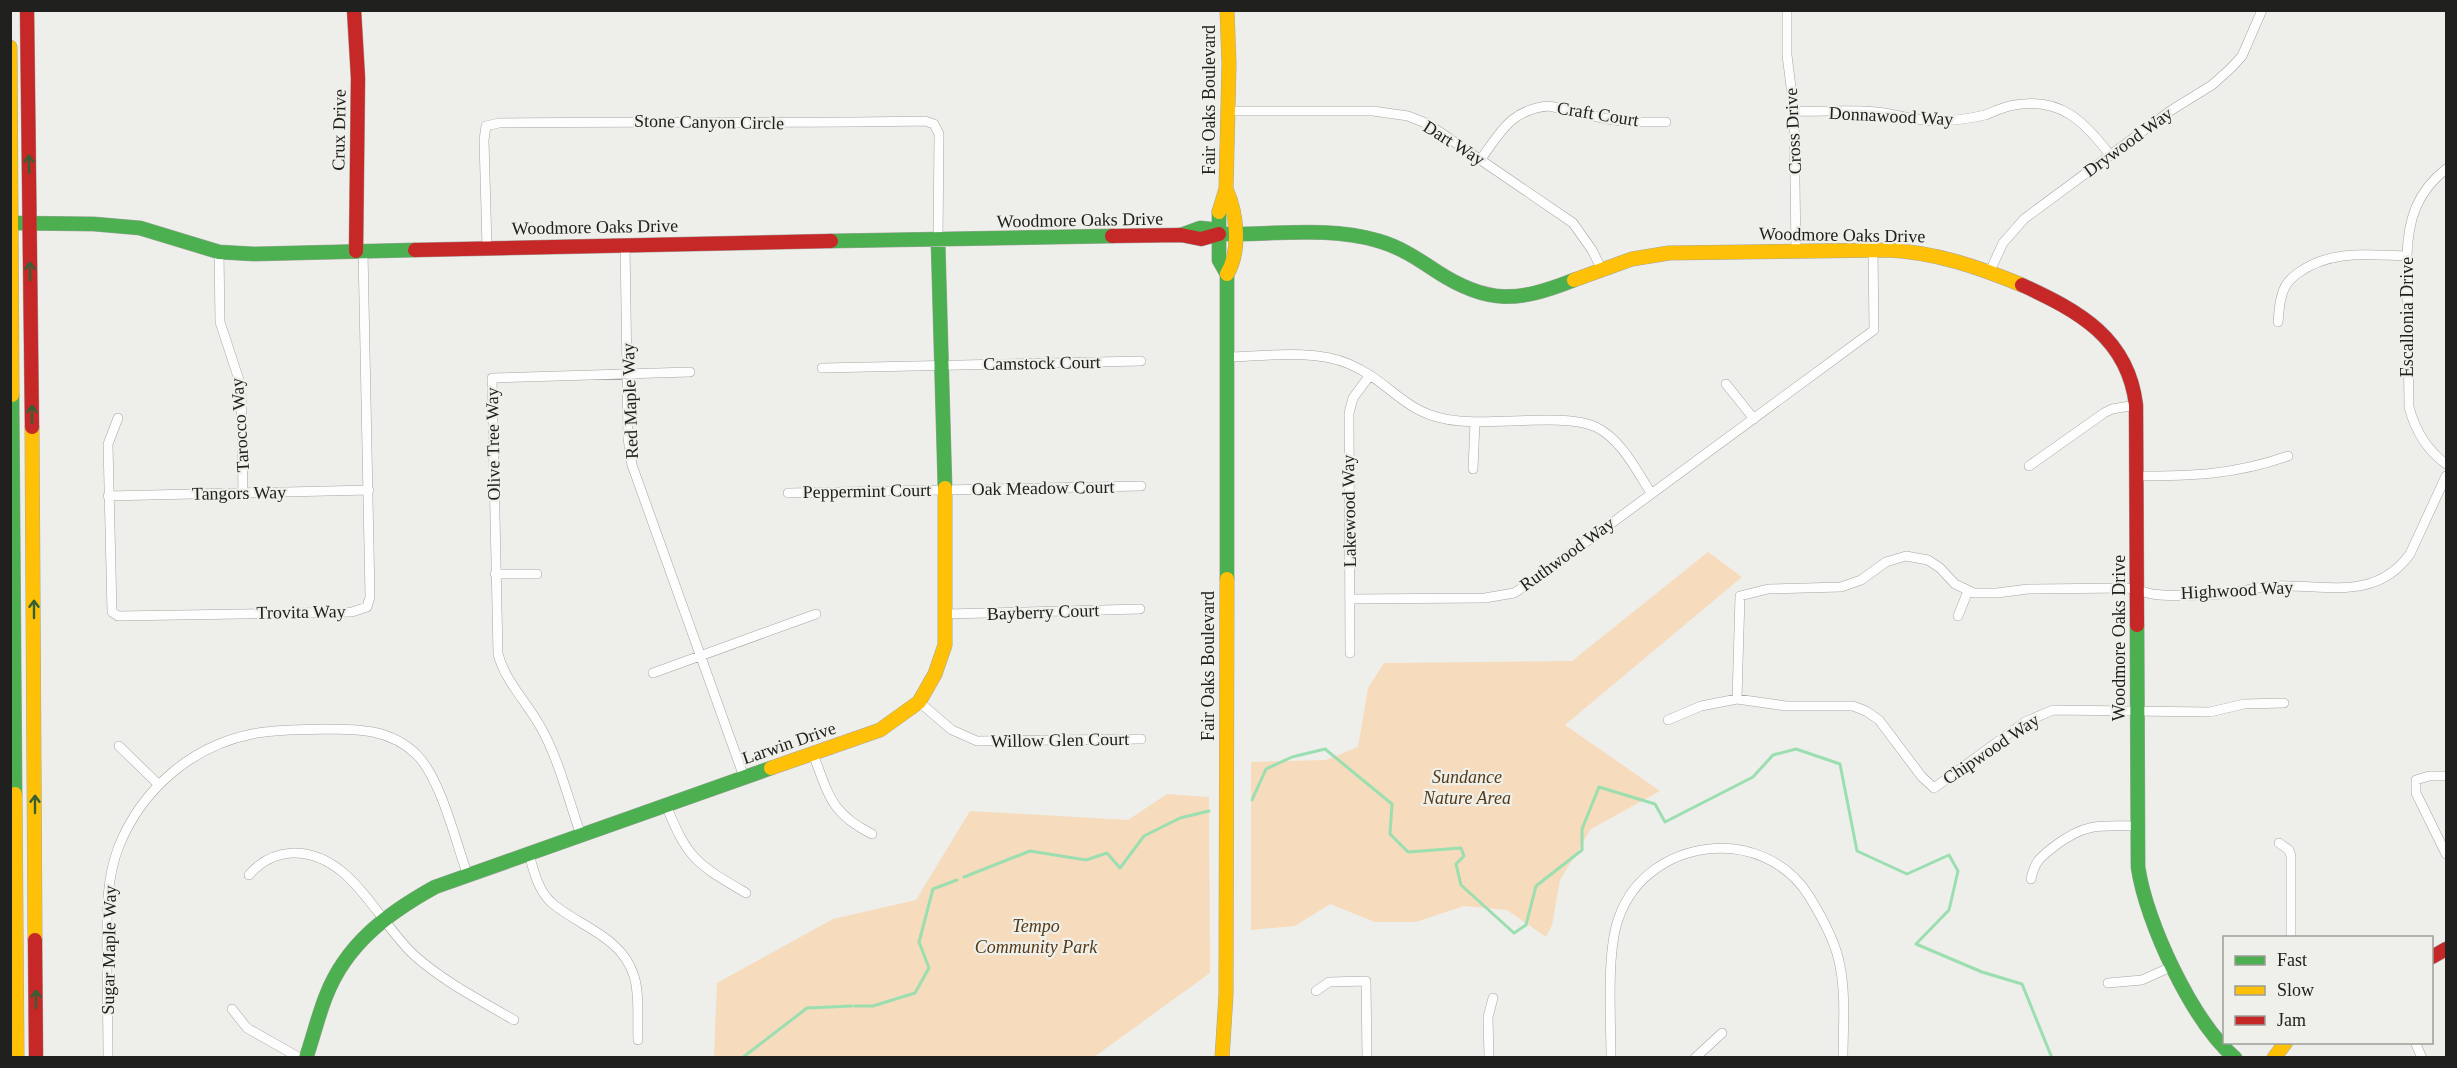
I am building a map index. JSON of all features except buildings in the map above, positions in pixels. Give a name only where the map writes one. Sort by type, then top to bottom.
[{"type":"street","points":[[27,10],[36,1058]]},
{"type":"street","name":"Crux Drive","points":[[354,10],[358,78],[359,251]]},
{"type":"street","name":"Fair Oaks Boulevard","points":[[1227,10],[1226,189],[1219,206],[1220,260],[1227,274]]},
{"type":"street","name":"Cross Drive","points":[[1786,10],[1794,111],[1796,252]]},
{"type":"street","name":"Drywood Way","points":[[1990,271],[2003,243],[2024,219],[2170,111],[2212,85],[2232,68],[2242,56],[2262,10]]},
{"type":"street","points":[[10,47],[17,1058]]},
{"type":"street","name":"Donnawood Way","points":[[1794,111],[1873,112],[1930,121],[1953,121],[2014,105],[2042,105],[2066,111],[2079,119],[2091,130],[2110,155]]},
{"type":"street","name":"Craft Court","points":[[1481,159],[1515,117],[1528,110],[1542,107],[1549,106],[1629,122],[1666,122]]},
{"type":"street","name":"Dart Way","points":[[1228,111],[1391,113],[1408,116],[1428,124],[1573,223],[1592,250],[1601,268]]},
{"type":"street","name":"Stone Canyon Circle","points":[[487,247],[484,140],[486,126],[499,123],[632,121],[824,123],[925,121],[934,124],[939,134],[938,241]]},
{"type":"street","name":"Escallonia Drive","points":[[2446,169],[2429,185],[2415,207],[2408,234],[2407,256],[2409,407],[2416,429],[2425,443],[2446,464]]},
{"type":"street","name":"Fair Oaks Boulevard","points":[[1222,1058],[1226,995],[1227,274],[1234,262],[1234,208],[1232,197],[1226,189]]},
{"type":"street","name":"Woodmore Oaks Drive","points":[[11,223],[94,224],[140,228],[219,252],[254,254],[626,244],[938,241],[1181,235],[1194,239],[1211,239],[1219,234],[1326,233],[1380,241],[1414,255],[1459,286],[1484,295],[1499,297],[1543,292],[1624,260],[1675,252],[1899,250],[1938,255],[1990,271],[2079,316],[2109,340],[2124,360],[2131,375],[2136,405],[2138,867],[2143,901],[2159,941],[2214,1037],[2235,1058]]},
{"type":"street","name":"Larwin Drive","points":[[306,1058],[335,975],[363,936],[382,918],[404,903],[435,887],[880,730],[919,702],[935,674],[945,645],[943,365],[938,241]]},
{"type":"street","name":"Red Maple Way","points":[[626,244],[628,438],[632,465],[744,777]]},
{"type":"street","name":"Ruthwood Way","points":[[1350,599],[1485,598],[1514,593],[1533,581],[1875,330],[1873,250]]},
{"type":"street","name":"Trovita Way","points":[[118,418],[108,444],[112,612],[118,616],[352,612],[367,607],[370,597],[369,490],[359,251]]},
{"type":"street","name":"Tarocco Way","points":[[219,252],[221,330],[241,386],[243,493]]},
{"type":"street","points":[[2278,322],[2282,294],[2286,286],[2291,279],[2312,263],[2337,255],[2407,256]]},
{"type":"street","points":[[1227,357],[1314,356],[1331,358],[1348,363],[1370,375],[1399,399],[1420,412],[1443,419],[1475,422],[1570,421],[1594,426],[1608,434],[1618,445],[1651,493]]},
{"type":"street","name":"Camstock Court","points":[[822,368],[1141,361]]},
{"type":"street","points":[[628,374],[690,372]]},
{"type":"street","name":"Olive Tree Way","points":[[581,835],[548,742],[501,664],[496,642],[492,378],[628,374]]},
{"type":"street","name":"Lakewood Way","points":[[1350,653],[1349,413],[1353,398],[1370,375]]},
{"type":"street","points":[[1726,384],[1754,419]]},
{"type":"street","points":[[2029,466],[2104,413],[2136,405]]},
{"type":"street","points":[[1473,469],[1475,422]]},
{"type":"street","points":[[2136,476],[2206,476],[2265,464],[2288,456]]},
{"type":"street","name":"Highwood Way","points":[[1968,591],[1982,594],[2028,589],[2137,588],[2152,594],[2223,594],[2275,586],[2342,587],[2373,584],[2392,574],[2410,554],[2446,476]]},
{"type":"street","name":"Oak Meadow Court","points":[[945,489],[1141,486]]},
{"type":"street","name":"Peppermint Court","points":[[788,493],[945,489]]},
{"type":"street","name":"Tangors Way","points":[[108,496],[369,490]]},
{"type":"street","points":[[1668,720],[1701,706],[1737,699],[1740,596],[1768,589],[1841,587],[1861,580],[1892,559],[1906,556],[1928,560],[1940,568],[1955,584],[1968,591],[1958,616]]},
{"type":"street","points":[[495,574],[537,574]]},
{"type":"street","name":"Bayberry Court","points":[[946,614],[1140,609]]},
{"type":"street","points":[[653,673],[816,614]]},
{"type":"street","name":"Chipwood Way","points":[[1737,699],[1786,706],[1853,706],[1866,711],[1878,720],[1922,777],[1934,788],[2037,715],[2062,709],[2137,710]]},
{"type":"street","name":"Willow Glen Court","points":[[919,702],[952,730],[976,741],[1141,739]]},
{"type":"street","points":[[2137,710],[2210,712],[2244,704],[2284,703]]},
{"type":"street","name":"Sugar Maple Way","points":[[108,1058],[107,918],[110,879],[116,856],[126,830],[158,784],[186,761],[220,743],[238,737],[280,730],[349,729],[377,732],[393,737],[418,757],[435,782],[468,876]]},
{"type":"street","points":[[119,746],[158,784]]},
{"type":"street","points":[[813,754],[835,807],[853,824],[872,834]]},
{"type":"street","points":[[2446,776],[2429,776],[2416,780],[2416,793],[2446,854]]},
{"type":"street","points":[[666,805],[681,840],[690,854],[702,866],[746,893]]},
{"type":"street","points":[[2031,879],[2038,860],[2074,832],[2095,826],[2138,826]]},
{"type":"street","points":[[2279,843],[2289,850],[2291,856],[2291,936]]},
{"type":"street","points":[[1611,1058],[1613,943],[1624,905],[1637,885],[1660,865],[1685,853],[1703,848],[1722,847],[1742,849],[1770,860],[1791,874],[1808,894],[1832,941],[1840,966],[1843,988],[1843,1058]]},
{"type":"street","points":[[249,875],[255,868],[273,857],[305,853],[322,857],[345,873],[412,953],[440,976],[514,1020]]},
{"type":"street","points":[[529,854],[536,879],[552,903],[609,939],[629,962],[635,977],[638,1040]]},
{"type":"street","points":[[2108,983],[2142,980],[2173,966]]},
{"type":"street","points":[[1316,991],[1329,982],[1366,981],[1367,1058]]},
{"type":"street","points":[[1489,1058],[1488,1017],[1493,999]]},
{"type":"street","points":[[232,1009],[247,1028],[300,1058]]},
{"type":"street","points":[[1695,1058],[1722,1033]]},
{"type":"street","points":[[2274,1058],[2284,1044]]},
{"type":"street","points":[[2416,1044],[2422,1058]]},
{"type":"green space","name":"Sundance Nature Area","points":[[1708,552],[1742,577],[1565,725],[1660,791],[1591,829],[1560,880],[1552,925],[1546,937],[1507,910],[1464,906],[1416,922],[1375,922],[1330,904],[1295,926],[1251,930],[1251,762],[1326,760],[1358,747],[1368,688],[1384,663],[1572,661]]},
{"type":"green space","name":"Tempo Community Park","points":[[1167,794],[1209,797],[1210,973],[1094,1057],[714,1057],[717,983],[833,919],[916,900],[970,811],[1128,820]]},
{"type":"waterway","points":[[1252,800],[1266,769],[1292,757],[1325,749],[1392,804],[1390,834],[1408,852],[1461,848],[1464,856],[1456,864],[1461,885],[1514,933],[1526,925],[1536,886],[1582,850],[1582,829],[1599,787],[1655,804],[1665,822],[1753,777],[1773,755],[1796,749],[1840,764],[1857,851],[1907,874],[1949,855],[1958,871],[1949,910],[1916,944],[1982,972],[2022,984],[2052,1058]]},
{"type":"waterway","points":[[964,877],[1030,851],[1086,860],[1107,853],[1120,868],[1144,836],[1180,818],[1209,811]]},
{"type":"waterway","points":[[855,1006],[873,1006],[915,993],[929,968],[919,942],[933,889],[957,880]]},
{"type":"waterway","points":[[742,1058],[807,1008],[852,1006]]},
{"type":"traffic: fast","points":[[1219,212],[1219,260],[1227,274],[1227,579]]},
{"type":"traffic: fast","points":[[12,223],[94,224],[140,228],[219,252],[254,254],[415,250]]},
{"type":"traffic: fast","points":[[1181,235],[1200,228],[1210,229],[1219,234],[1320,232],[1360,236],[1402,250],[1455,282],[1488,295],[1519,296],[1536,293],[1574,280]]},
{"type":"traffic: fast","points":[[831,241],[1112,236]]},
{"type":"traffic: fast","points":[[938,241],[945,488]]},
{"type":"traffic: fast","points":[[12,395],[15,794]]},
{"type":"traffic: fast","points":[[2137,625],[2138,867],[2150,915],[2173,969],[2203,1020],[2235,1058]]},
{"type":"traffic: fast","points":[[306,1058],[326,996],[334,977],[345,961],[370,932],[418,897],[435,887],[771,768]]},
{"type":"traffic: slow","points":[[1219,212],[1226,189],[1229,64],[1227,10]]},
{"type":"traffic: slow","points":[[10,47],[12,395]]},
{"type":"traffic: slow","points":[[1226,189],[1233,209],[1236,232],[1234,254],[1227,274]]},
{"type":"traffic: slow","points":[[1574,280],[1632,259],[1669,253],[1887,250],[1939,257],[2022,285]]},
{"type":"traffic: slow","points":[[32,427],[35,940]]},
{"type":"traffic: slow","points":[[771,768],[880,730],[919,702],[935,674],[945,645],[945,488]]},
{"type":"traffic: slow","points":[[1222,1058],[1226,995],[1227,579]]},
{"type":"traffic: slow","points":[[15,794],[17,1058]]},
{"type":"traffic: slow","points":[[2274,1058],[2284,1044]]},
{"type":"traffic: jam","points":[[27,10],[32,427]]},
{"type":"traffic: jam","points":[[354,10],[358,78],[356,251]]},
{"type":"traffic: jam","points":[[1112,236],[1181,235],[1201,239],[1219,234]]},
{"type":"traffic: jam","points":[[415,250],[831,241]]},
{"type":"traffic: jam","points":[[2022,285],[2063,305],[2097,330],[2111,344],[2123,362],[2131,382],[2136,405],[2137,625]]},
{"type":"traffic: jam","points":[[35,940],[36,1058]]},
{"type":"traffic: jam","points":[[2433,956],[2446,949]]}]
